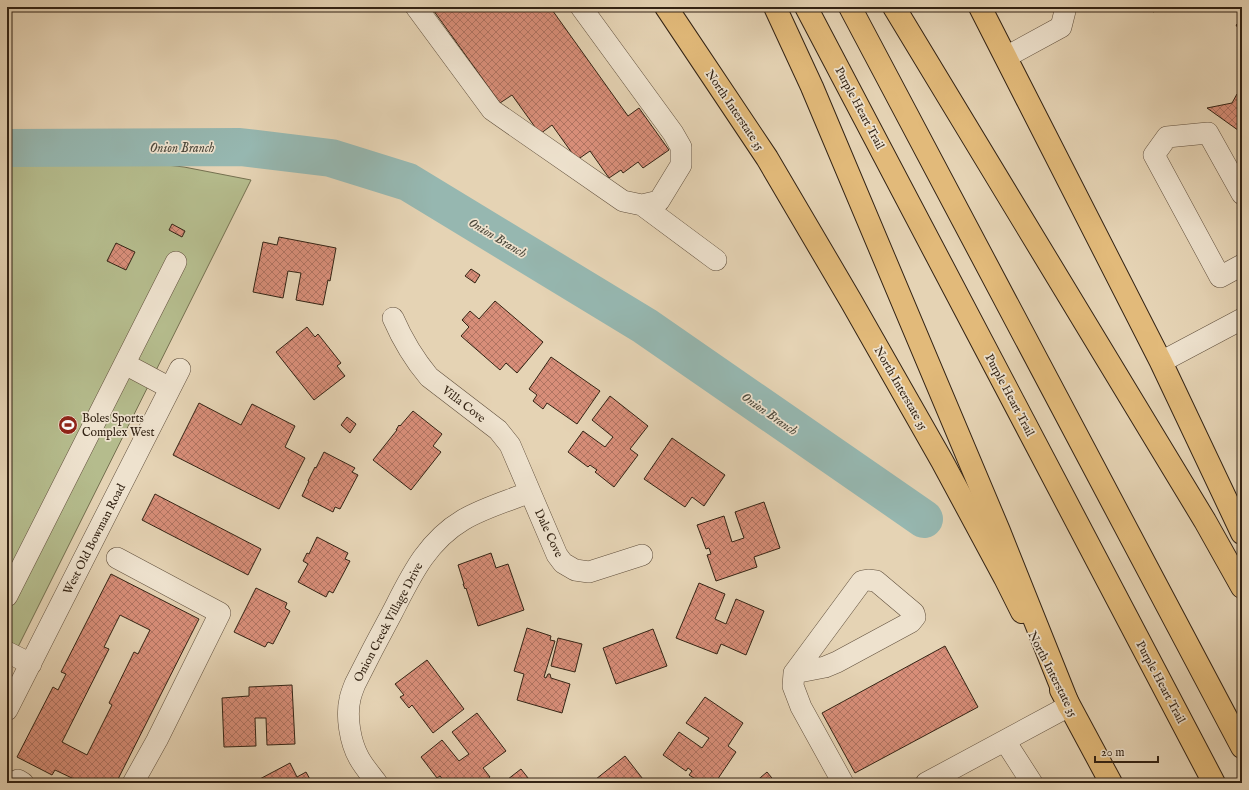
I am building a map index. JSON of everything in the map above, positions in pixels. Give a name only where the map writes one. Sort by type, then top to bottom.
[{"type":"main road","name":"North Interstate 35","points":[[666,7],[767,158],[851,301],[980,530],[1069,706],[1111,783]]},
{"type":"main road","points":[[776,7],[815,95],[999,531],[1069,706]]},
{"type":"main road","name":"Purple Heart Trail","points":[[806,7],[1214,783]]},
{"type":"main road","points":[[850,7],[1242,746]]},
{"type":"main road","points":[[894,7],[1205,521],[1242,587]]},
{"type":"main road","points":[[980,7],[1161,362],[1242,533]]},
{"type":"street","points":[[416,7],[492,110],[623,201],[642,205],[716,260]]},
{"type":"street","points":[[581,7],[673,133],[681,147],[681,165],[659,200],[642,205]]},
{"type":"street","points":[[1006,57],[1061,27],[1066,7]]},
{"type":"street","points":[[1242,194],[1208,133],[1167,137],[1154,155],[1220,277],[1242,265]]},
{"type":"street","points":[[7,596],[176,262]]},
{"type":"street","name":"Villa Cove","points":[[393,318],[405,343],[429,377],[498,430],[510,445],[530,492]]},
{"type":"street","points":[[1161,362],[1242,319]]},
{"type":"street","points":[[125,364],[170,388]]},
{"type":"street","name":"West Old Bowman Road","points":[[7,710],[180,369]]},
{"type":"street","name":"Dale Cove","points":[[530,492],[557,555],[563,563],[575,570],[589,572],[642,555]]},
{"type":"street","name":"Onion Creek Village Drive","points":[[377,783],[358,756],[353,745],[349,723],[350,700],[355,684],[413,573],[429,548],[451,528],[476,514],[530,492]]},
{"type":"street","points":[[117,558],[220,613],[134,783]]},
{"type":"street","points":[[794,674],[825,667],[836,662],[911,622],[915,617],[914,613],[876,582],[868,580],[862,581],[794,674],[793,686],[801,707],[843,783]]},
{"type":"street","points":[[7,652],[31,664]]},
{"type":"street","points":[[926,783],[1069,706]]},
{"type":"street","points":[[1005,741],[1032,783]]},
{"type":"street","points":[[1040,783],[1043,781],[1045,783]]},
{"type":"green space","name":"Boles Sports Complex West","points":[[7,153],[88,156],[184,167],[251,180],[7,669]]},
{"type":"building","points":[[431,7],[550,7],[628,116],[639,108],[669,150],[643,168],[638,162],[623,173],[621,170],[609,178],[590,151],[577,160],[552,125],[540,134],[512,95],[500,103]]},
{"type":"building","points":[[1150,7],[1163,7],[1153,12]]},
{"type":"building","points":[[1242,21],[1242,34],[1236,25]]},
{"type":"building","points":[[1242,93],[1242,133],[1207,108],[1232,103],[1237,94]]},
{"type":"building","points":[[172,224],[185,231],[182,237],[169,230]]},
{"type":"building","points":[[279,237],[336,248],[330,281],[328,280],[323,305],[296,300],[301,273],[288,271],[283,298],[253,292],[263,242],[277,245]]},
{"type":"building","points":[[116,243],[135,252],[126,270],[107,261]]},
{"type":"building","points":[[471,269],[480,275],[475,283],[465,276]]},
{"type":"building","points":[[495,301],[543,342],[517,373],[506,363],[500,370],[461,336],[469,327],[462,320],[470,311],[479,319]]},
{"type":"building","points":[[307,327],[315,337],[318,334],[341,363],[337,366],[345,376],[314,400],[276,352]]},
{"type":"building","points":[[551,357],[600,391],[577,424],[547,403],[543,409],[533,401],[537,395],[529,389]]},
{"type":"building","points":[[610,396],[648,426],[630,449],[638,455],[614,487],[595,472],[597,470],[590,465],[588,467],[568,452],[583,431],[605,447],[613,437],[592,420]]},
{"type":"building","points":[[199,403],[241,425],[252,404],[295,426],[285,447],[305,458],[279,509],[173,455]]},
{"type":"building","points":[[413,411],[442,434],[433,446],[441,452],[411,490],[373,460],[397,430],[399,425],[400,426]]},
{"type":"building","points":[[347,417],[356,424],[350,433],[341,425]]},
{"type":"building","points":[[672,438],[725,475],[704,506],[692,497],[685,507],[644,479]]},
{"type":"building","points":[[324,452],[355,468],[352,472],[358,475],[340,509],[335,507],[333,512],[302,496],[315,467],[316,468]]},
{"type":"building","points":[[155,494],[261,549],[248,575],[142,520]]},
{"type":"building","points":[[764,502],[780,548],[754,557],[757,567],[716,581],[707,555],[711,554],[709,548],[706,549],[697,525],[724,516],[732,542],[744,538],[735,512]]},
{"type":"building","points":[[317,537],[348,553],[345,559],[350,561],[333,593],[329,591],[326,597],[298,582],[308,564],[303,561],[307,553],[309,554]]},
{"type":"building","points":[[491,553],[496,568],[508,564],[524,610],[478,626],[458,565]]},
{"type":"building","points":[[111,574],[199,619],[116,783],[72,783],[74,779],[55,770],[52,775],[17,757],[53,687],[58,690],[66,674],[61,672]],"holes":[[[120,615],[150,630],[138,654],[134,652],[109,703],[112,705],[87,755],[62,742],[109,649],[104,647]]]},
{"type":"building","points":[[699,583],[725,594],[715,619],[726,624],[736,599],[764,611],[746,655],[721,644],[717,654],[676,638]]},
{"type":"building","points":[[256,588],[287,603],[285,608],[290,611],[273,644],[268,642],[265,647],[234,632]]},
{"type":"building","points":[[527,628],[551,636],[550,640],[555,641],[544,677],[546,678],[548,674],[550,674],[551,678],[570,684],[562,713],[517,700],[524,674],[514,671]]},
{"type":"building","points":[[653,629],[667,666],[616,684],[603,648]]},
{"type":"building","points":[[558,638],[582,644],[575,672],[551,666]]},
{"type":"building","points":[[945,646],[978,707],[855,773],[822,713]]},
{"type":"building","points":[[427,660],[464,709],[433,733],[412,705],[409,708],[400,697],[404,695],[395,684]]},
{"type":"building","points":[[292,685],[295,744],[267,745],[266,718],[255,718],[256,746],[224,747],[222,698],[249,696],[249,687]]},
{"type":"building","points":[[705,697],[743,723],[728,746],[736,752],[715,783],[702,783],[689,775],[692,771],[688,768],[686,771],[663,755],[679,732],[702,748],[709,738],[686,723]]},
{"type":"building","points":[[477,713],[506,751],[483,768],[490,777],[483,783],[442,783],[444,781],[440,776],[437,778],[421,757],[442,740],[459,761],[469,754],[452,732]]},
{"type":"building","points":[[625,756],[646,783],[591,783]]},
{"type":"building","points":[[290,763],[297,777],[306,772],[312,783],[257,783],[256,781]]},
{"type":"building","points":[[521,769],[532,783],[503,783]]},
{"type":"building","points":[[767,772],[776,783],[754,783]]},
{"type":"waterway","name":"Onion Branch","points":[[7,148],[240,147],[331,158],[408,182],[645,326],[924,519]]},
{"type":"place","name":"Boles Sports Complex West","points":[[68,425]]}]
